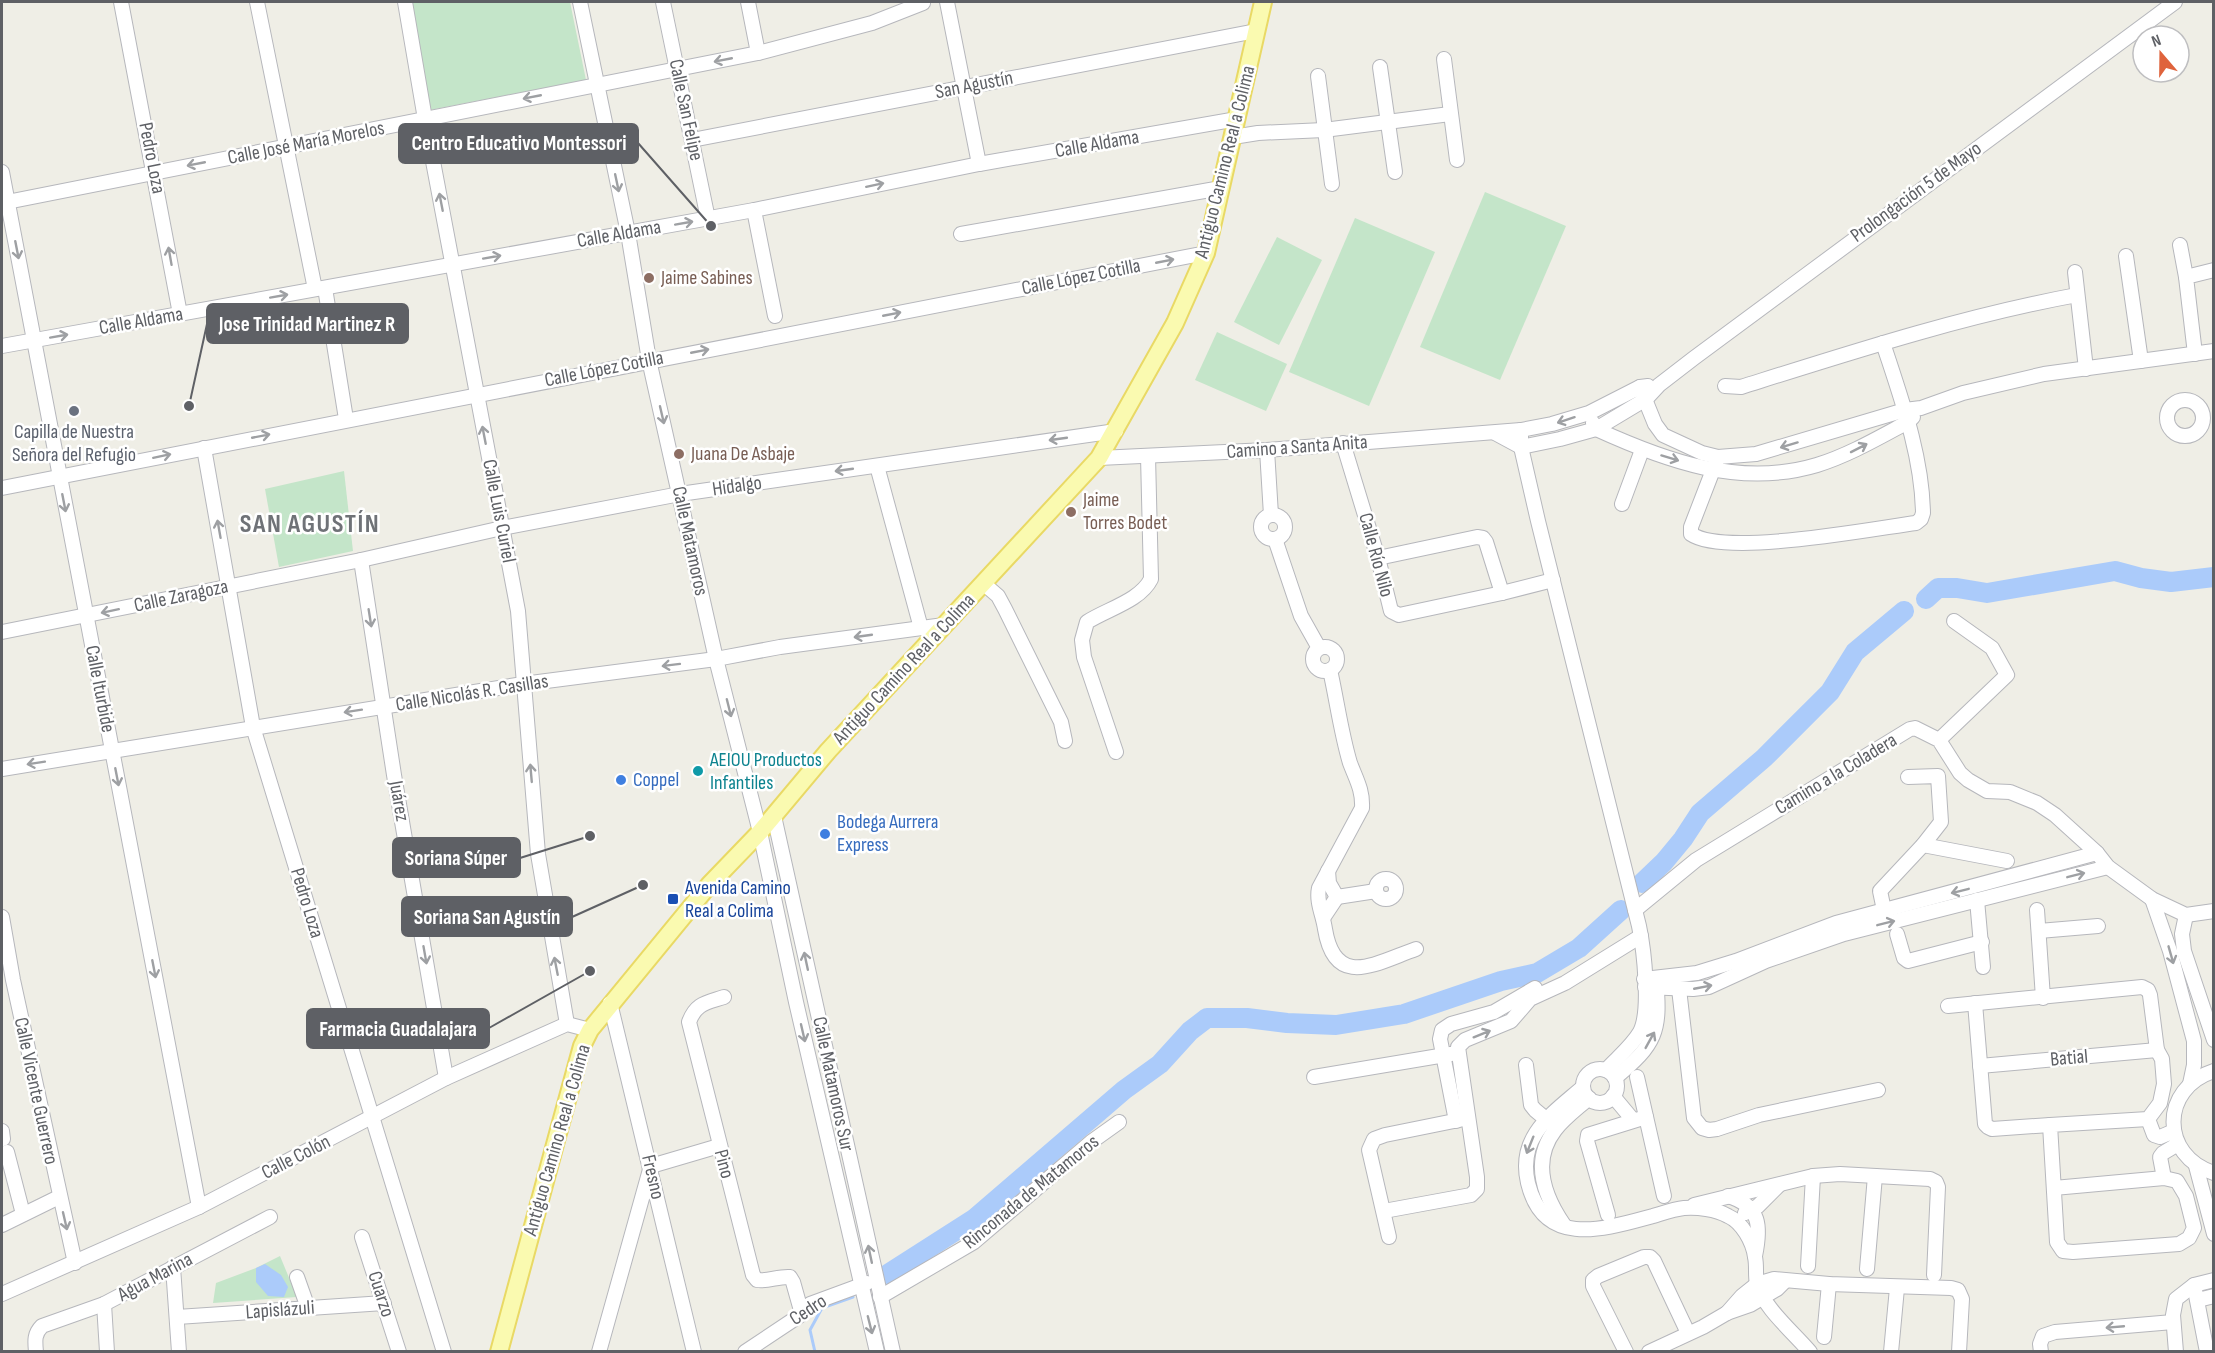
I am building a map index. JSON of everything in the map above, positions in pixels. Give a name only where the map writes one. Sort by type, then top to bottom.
[{"type":"main road","name":"Antiguo Camino Real a Colima","points":[[500,1352],[582,1046],[590,1030],[610,1002],[701,893],[760,832],[828,751],[1099,458],[1116,431],[1175,323],[1206,253],[1263,2]]},
{"type":"street","name":"Pedro Loza","points":[[121,2],[180,314]]},
{"type":"street","points":[[257,2],[286,146],[320,289],[346,417]]},
{"type":"street","name":"Calle Luis Curiel","points":[[405,2],[518,611],[538,854],[567,1024]]},
{"type":"street","name":"Calle Matamoros","points":[[580,2],[628,233],[649,360],[716,659],[760,832]]},
{"type":"street","name":"Calle San Felipe","points":[[663,2],[708,219]]},
{"type":"street","points":[[748,2],[758,53]]},
{"type":"street","name":"Calle José María Morelos","points":[[4,202],[758,53],[820,36],[882,11],[927,2]]},
{"type":"street","points":[[947,2],[979,164]]},
{"type":"street","name":"Prolongación 5 de Mayo","points":[[1521,430],[1589,413],[1659,385],[2175,2]]},
{"type":"street","name":"San Agustín","points":[[692,140],[1257,31]]},
{"type":"street","points":[[1444,58],[1457,160]]},
{"type":"street","points":[[1380,67],[1395,172]]},
{"type":"street","points":[[1318,76],[1332,184]]},
{"type":"street","points":[[1233,137],[1258,133],[1324,130],[1450,114]]},
{"type":"street","name":"Calle Aldama","points":[[2,346],[708,219],[979,164],[1237,119]]},
{"type":"street","name":"Calle Iturbide","points":[[2,172],[4,202],[34,340],[199,1207]]},
{"type":"street","points":[[961,234],[1221,188]]},
{"type":"street","points":[[754,210],[775,316]]},
{"type":"street","points":[[2180,245],[2195,354]]},
{"type":"street","name":"Calle López Cotilla","points":[[2,488],[346,417],[477,394],[1206,253]]},
{"type":"street","points":[[2126,256],[2141,361]]},
{"type":"street","points":[[2186,277],[2214,270]]},
{"type":"street","points":[[2075,272],[2086,369]]},
{"type":"street","points":[[1725,386],[1741,387],[1883,343],[2042,301],[2077,295]]},
{"type":"street","points":[[1715,463],[1691,527],[1691,534],[1697,538],[1732,543],[1768,543],[1916,522],[1923,513],[1923,506],[1916,456],[1883,343]]},
{"type":"street","points":[[1643,393],[1654,424],[1663,435],[1702,453],[1715,463],[1740,475],[1779,472],[1816,465],[1851,452],[1921,408],[1962,393],[2044,374],[2214,351]]},
{"type":"street","name":"Prolongación 5 de Mayo","points":[[1521,447],[1596,429],[1643,393]]},
{"type":"street","points":[[1589,413],[1596,429],[1642,450],[1715,463],[1906,416]]},
{"type":"street","points":[[1521,430],[1521,447],[1640,931],[1657,1020],[1654,1036],[1633,1063],[1610,1074],[1593,1070],[1584,1080],[1586,1093]]},
{"type":"street","name":"Camino a Santa Anita","points":[[1099,458],[1267,450],[1521,430]]},
{"type":"street","name":"Hidalgo","points":[[361,560],[502,528],[680,494],[1116,431]]},
{"type":"street","points":[[1495,433],[1521,447]]},
{"type":"street","name":"Calle Río Nilo","points":[[1343,443],[1378,558],[1391,610],[1399,615],[1553,580]]},
{"type":"street","name":"Pedro Loza","points":[[204,448],[253,727],[444,1352]]},
{"type":"street","points":[[1267,450],[1271,515],[1261,523],[1261,532],[1268,538],[1275,539],[1301,616],[1319,648],[1313,655],[1313,664],[1320,670],[1330,670],[1350,763],[1360,786],[1362,798],[1362,808],[1318,888],[1317,898],[1327,942],[1334,958],[1342,966],[1366,966],[1416,949]]},
{"type":"street","points":[[1622,504],[1642,450]]},
{"type":"street","points":[[1116,752],[1084,657],[1082,640],[1087,622],[1136,596],[1146,589],[1151,579],[1148,456]]},
{"type":"street","points":[[876,466],[921,628]]},
{"type":"street","points":[[1378,558],[1477,537],[1483,538],[1502,593]]},
{"type":"street","name":"Calle Zaragoza","points":[[2,633],[361,560]]},
{"type":"street","name":"Juárez","points":[[361,560],[446,1078]]},
{"type":"street","points":[[983,583],[998,596],[1005,609],[1061,722],[1065,741]]},
{"type":"street","points":[[1954,621],[1992,648],[2007,675],[1939,740],[1960,773],[1987,791],[2010,792],[2037,803],[2063,821],[2109,867],[2152,899],[2186,915],[2214,911]]},
{"type":"street","name":"Calle Nicolás R. Casillas","points":[[2,769],[523,684],[716,659],[780,647],[944,625]]},
{"type":"street","name":"Camino a la Coladera","points":[[1635,910],[1696,860],[1910,729],[1915,728],[1939,740]]},
{"type":"street","points":[[1884,910],[1880,891],[1941,822],[1939,779],[1936,775],[1908,777]]},
{"type":"street","name":"Calle Matamoros Sur","points":[[774,816],[893,1352]]},
{"type":"street","name":"Calle Matamoros Sur","points":[[760,832],[795,1002],[877,1352]]},
{"type":"street","points":[[1923,845],[2007,861]]},
{"type":"street","points":[[1649,980],[1697,973],[1844,934],[1983,894],[2097,854]]},
{"type":"street","points":[[1649,980],[1679,989],[1709,987],[1809,932],[1884,910],[1983,894],[2109,867]]},
{"type":"street","points":[[1328,871],[1329,883],[1337,897]]},
{"type":"street","points":[[1323,918],[1337,897],[1376,891]]},
{"type":"street","points":[[1983,894],[1983,967]]},
{"type":"street","points":[[2152,899],[2170,951],[2194,1041],[2194,1065],[2190,1083],[2175,1107],[2176,1137],[2183,1152],[2196,1166],[2214,1173]]},
{"type":"street","points":[[2037,910],[2043,998]]},
{"type":"street","points":[[2186,915],[2182,934],[2184,951],[2214,1040]]},
{"type":"street","name":"Calle Vicente Guerrero","points":[[2,917],[7,981],[75,1263]]},
{"type":"street","points":[[2039,931],[2098,926]]},
{"type":"street","points":[[1384,1211],[1470,1195],[1477,1189],[1477,1177],[1462,1120],[1451,1054],[1440,1039],[1442,1030],[1451,1024],[1494,1012],[1527,992],[1556,980],[1640,931]]},
{"type":"street","points":[[1314,1077],[1451,1054],[1465,1040],[1511,1021],[1530,999],[1565,983],[1640,931]]},
{"type":"street","points":[[1897,934],[1904,958],[1908,961],[1982,942]]},
{"type":"street","points":[[1948,1006],[1975,1003],[2043,998],[2142,987],[2148,990],[2150,995],[2157,1050],[2163,1059],[2164,1084],[2157,1109],[2148,1119],[1992,1129],[1988,1127],[1985,1124],[1975,1003]]},
{"type":"street","points":[[1679,989],[1694,1118],[1702,1128],[1717,1130],[1759,1115],[1878,1090]]},
{"type":"street","points":[[795,1002],[814,997]]},
{"type":"street","name":"Pino","points":[[724,998],[699,1005],[691,1014],[689,1022],[719,1146],[753,1275],[757,1280],[763,1281],[789,1277],[793,1282],[802,1314]]},
{"type":"street","name":"Fresno","points":[[610,1002],[694,1352]]},
{"type":"street","points":[[567,1024],[590,1030]]},
{"type":"street","name":"Calle Colón","points":[[2,1294],[199,1207],[446,1078],[567,1024]]},
{"type":"street","name":"Batial","points":[[1980,1066],[2157,1050]]},
{"type":"street","points":[[1526,1065],[1531,1104],[1551,1124]]},
{"type":"street","points":[[2190,1083],[2214,1071]]},
{"type":"street","points":[[1586,1093],[1601,1102],[1613,1096],[1616,1091],[1610,1074]]},
{"type":"street","points":[[1637,1077],[1640,1118],[1664,1196]]},
{"type":"street","points":[[1586,1093],[1551,1124],[1536,1132],[1527,1148],[1525,1170],[1533,1200],[1556,1224],[1566,1229],[1600,1228],[1629,1223],[1813,1176],[1840,1174],[1930,1179],[1936,1182],[1938,1187],[1934,1275]]},
{"type":"street","points":[[1613,1096],[1640,1118]]},
{"type":"street","points":[[1608,1215],[1587,1141],[1588,1135],[1640,1118]]},
{"type":"street","points":[[2148,1119],[2154,1135],[2176,1137]]},
{"type":"street","points":[[1389,1237],[1370,1150],[1374,1139],[1462,1120]]},
{"type":"street","name":"Rinconada de Matamoros","points":[[880,1297],[974,1242],[1090,1142],[1119,1122]]},
{"type":"street","points":[[2050,1125],[2056,1242],[2063,1251],[2179,1244],[2189,1238],[2194,1228],[2186,1196],[2176,1181],[2164,1178],[2054,1188]]},
{"type":"street","points":[[2164,1178],[2160,1157],[2176,1137]]},
{"type":"street","points":[[4,1141],[8,1184],[23,1214]]},
{"type":"street","points":[[599,1352],[651,1166],[719,1146]]},
{"type":"street","points":[[2196,1166],[2214,1234]]},
{"type":"street","points":[[1808,1266],[1813,1176]]},
{"type":"street","points":[[1867,1269],[1875,1176]]},
{"type":"street","points":[[1727,1215],[1741,1214],[1752,1209],[1780,1184]]},
{"type":"street","points":[[1728,1196],[1744,1202],[1752,1209],[1758,1223],[1759,1234],[1755,1256]]},
{"type":"street","points":[[2,1225],[59,1197]]},
{"type":"street","points":[[1683,1208],[1706,1209],[1727,1215],[1737,1221],[1744,1230],[1755,1256],[1760,1291],[1810,1352]]},
{"type":"street","name":"Agua Marina","points":[[36,1352],[35,1337],[42,1326],[104,1304],[270,1217]]},
{"type":"street","name":"Cuarzo","points":[[362,1238],[399,1352]]},
{"type":"street","points":[[1626,1352],[1593,1286],[1593,1280],[1644,1257],[1650,1257],[1654,1261],[1688,1333]]},
{"type":"street","points":[[173,1267],[179,1352]]},
{"type":"street","points":[[297,1277],[308,1308]]},
{"type":"street","points":[[1648,1352],[1726,1313],[1742,1296],[1760,1291],[1774,1279],[1958,1290],[1962,1299],[1959,1352]]},
{"type":"street","name":"Cedro","points":[[745,1352],[802,1314],[810,1304],[876,1280]]},
{"type":"street","points":[[2176,1352],[2173,1305],[2176,1299],[2194,1285],[2214,1280]]},
{"type":"street","points":[[1824,1337],[1829,1284]]},
{"type":"street","points":[[2194,1285],[2207,1352]]},
{"type":"street","points":[[1891,1352],[1897,1287]]},
{"type":"street","points":[[2198,1300],[2214,1296]]},
{"type":"street","name":"Lapislázuli","points":[[177,1317],[384,1302]]},
{"type":"street","points":[[104,1304],[107,1352]]},
{"type":"street","points":[[2040,1352],[2043,1336],[2055,1332],[2173,1322]]},
{"type":"green space","points":[[411,2],[570,2],[586,80],[430,110]]},
{"type":"green space","points":[[1485,192],[1566,226],[1500,380],[1420,347]]},
{"type":"green space","points":[[1355,218],[1435,252],[1369,406],[1289,372]]},
{"type":"green space","points":[[1277,237],[1322,260],[1279,345],[1234,322]]},
{"type":"green space","points":[[1217,332],[1287,364],[1266,411],[1195,380]]},
{"type":"green space","points":[[344,471],[353,551],[279,567],[265,489]]},
{"type":"green space","points":[[280,1256],[297,1297],[213,1303],[216,1283]]},
{"type":"water","points":[[265,1264],[281,1275],[288,1287],[284,1297],[268,1296],[256,1282],[256,1268]]},
{"type":"waterway","points":[[1926,599],[1938,588],[1957,588],[1987,593],[2115,571],[2141,578],[2171,582],[2214,577]]},
{"type":"waterway","points":[[1642,883],[1664,862],[1700,813],[1764,758],[1830,692],[1855,652],[1904,611]]},
{"type":"waterway","points":[[888,1274],[974,1219],[1124,1090],[1160,1064],[1190,1031],[1207,1018],[1247,1018],[1287,1023],[1336,1025],[1404,1014],[1501,981],[1537,973],[1579,948],[1621,910]]},
{"type":"waterway","points":[[884,1278],[888,1274]]},
{"type":"waterway","points":[[815,1352],[810,1330],[822,1308],[853,1297]]},
{"type":"place","name":"Centro Educativo Montessori","points":[[711,226]]},
{"type":"place","name":"Jaime Sabines","points":[[649,278]]},
{"type":"place","name":"Jose Trinidad Martinez R","points":[[189,406]]},
{"type":"place","name":"Capilla de Nuestra Señora del Refugio","points":[[74,411]]},
{"type":"place","name":"Juana De Asbaje","points":[[679,454]]},
{"type":"place","name":"Jaime Torres Bodet","points":[[1071,512]]},
{"type":"place","name":"AEIOU Productos Infantiles","points":[[698,771]]},
{"type":"place","name":"Coppel","points":[[621,780]]},
{"type":"place","name":"Bodega Aurrera Express","points":[[825,834]]},
{"type":"place","name":"Soriana Súper","points":[[590,836]]},
{"type":"place","name":"Soriana San Agustín","points":[[643,885]]},
{"type":"place","name":"Avenida Camino Real a Colima","points":[[673,899]]},
{"type":"place","name":"Farmacia Guadalajara","points":[[590,971]]},
{"type":"district","name":"SAN AGUSTÍN","points":[[310,524]]}]
